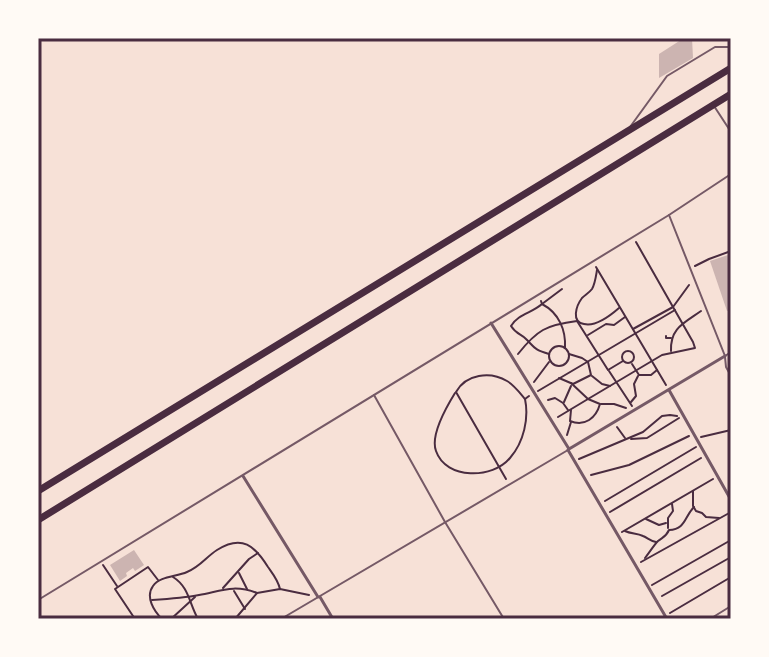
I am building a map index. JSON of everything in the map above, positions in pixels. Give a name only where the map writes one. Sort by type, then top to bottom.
[{"type":"main road","points":[[38,491],[731,68]]},
{"type":"main road","points":[[38,520],[731,94]]},
{"type":"street","points":[[491,323],[666,617]]},
{"type":"street","points":[[569,450],[615,423],[633,407],[669,390],[725,356]]},
{"type":"street","points":[[669,390],[731,500]]},
{"type":"street","points":[[243,476],[333,619]]},
{"type":"lane","points":[[625,133],[667,76],[715,47],[731,47]]},
{"type":"lane","points":[[714,105],[731,132]]},
{"type":"lane","points":[[38,600],[634,237],[731,174]]},
{"type":"lane","points":[[669,215],[731,376]]},
{"type":"lane","points":[[725,356],[731,352]]},
{"type":"lane","points":[[374,395],[504,619]]},
{"type":"lane","points":[[281,619],[569,450]]},
{"type":"lane","points":[[710,619],[731,606]]},
{"type":"path","points":[[552,421],[662,355],[695,348],[634,237]]},
{"type":"path","points":[[690,269],[731,251]]},
{"type":"path","points":[[593,262],[669,390]]},
{"type":"path","points":[[598,270],[592,289],[582,297],[575,317],[633,407]]},
{"type":"path","points":[[549,354],[532,347],[511,326],[518,317],[533,311],[561,291],[566,278]]},
{"type":"path","points":[[525,399],[674,308],[694,279]]},
{"type":"path","points":[[539,295],[542,304],[562,322],[565,348],[569,354],[588,362],[595,380],[610,386]]},
{"type":"path","points":[[514,361],[537,331],[562,322],[577,321],[589,325],[620,307]]},
{"type":"path","points":[[671,352],[677,329],[705,308]]},
{"type":"path","points":[[587,336],[606,324],[614,325],[625,316]]},
{"type":"path","points":[[666,338],[672,339]]},
{"type":"path","points":[[619,342],[625,352]]},
{"type":"path","points":[[565,348],[557,346],[551,350],[550,361],[553,365],[563,366],[568,362],[569,354]]},
{"type":"path","points":[[623,361],[625,352]]},
{"type":"path","points":[[625,352],[633,354],[631,362]]},
{"type":"path","points":[[530,387],[550,361]]},
{"type":"path","points":[[608,370],[623,361],[631,362]]},
{"type":"path","points":[[631,362],[639,375]]},
{"type":"path","points":[[639,375],[651,375],[657,370]]},
{"type":"path","points":[[479,375],[495,376],[508,382],[525,399],[528,414],[516,449],[510,459],[498,468],[461,473],[442,460],[435,449],[437,432],[456,392],[466,380],[479,375]]},
{"type":"path","points":[[563,403],[571,384],[591,375]]},
{"type":"path","points":[[633,407],[636,396],[634,384],[639,375]]},
{"type":"path","points":[[559,378],[600,404],[633,407]]},
{"type":"path","points":[[456,392],[509,484]]},
{"type":"path","points":[[543,407],[548,400],[555,398],[570,410],[569,431],[563,440]]},
{"type":"path","points":[[570,421],[588,421],[600,404]]},
{"type":"path","points":[[574,461],[643,432],[662,416],[682,417]]},
{"type":"path","points":[[625,439],[647,438],[682,417]]},
{"type":"path","points":[[615,423],[625,439]]},
{"type":"path","points":[[585,478],[629,465],[695,436],[731,430]]},
{"type":"path","points":[[600,504],[700,445]]},
{"type":"path","points":[[606,514],[706,456]]},
{"type":"path","points":[[619,534],[717,476]]},
{"type":"path","points":[[669,530],[684,524],[694,507],[693,490]]},
{"type":"path","points":[[644,561],[669,530],[667,522],[673,511],[671,503]]},
{"type":"path","points":[[694,507],[706,517],[720,518]]},
{"type":"path","points":[[636,565],[731,512]]},
{"type":"path","points":[[645,518],[659,525],[667,522]]},
{"type":"path","points":[[625,531],[657,542]]},
{"type":"path","points":[[649,586],[731,540]]},
{"type":"path","points":[[162,619],[150,600],[151,587],[158,581],[198,567],[218,549],[235,542],[242,542],[259,552],[280,589]]},
{"type":"path","points":[[223,588],[259,552]]},
{"type":"path","points":[[656,599],[731,557]]},
{"type":"path","points":[[101,562],[118,587]]},
{"type":"path","points":[[135,619],[115,589],[148,567],[158,581]]},
{"type":"path","points":[[238,572],[247,589]]},
{"type":"path","points":[[173,577],[187,590],[189,603],[198,619]]},
{"type":"path","points":[[666,617],[731,577]]},
{"type":"path","points":[[150,600],[196,596],[223,588],[247,589],[257,593],[280,589],[319,597]]},
{"type":"path","points":[[233,590],[245,609]]},
{"type":"path","points":[[235,619],[257,593]]},
{"type":"path","points":[[171,619],[196,596]]},
{"type":"building","points":[[684,38],[692,38],[693,58],[659,78],[659,54]]},
{"type":"building","points":[[731,254],[731,310],[727,311],[710,261]]},
{"type":"building","points":[[134,550],[144,565],[135,571],[133,568],[120,581],[110,565]]}]
